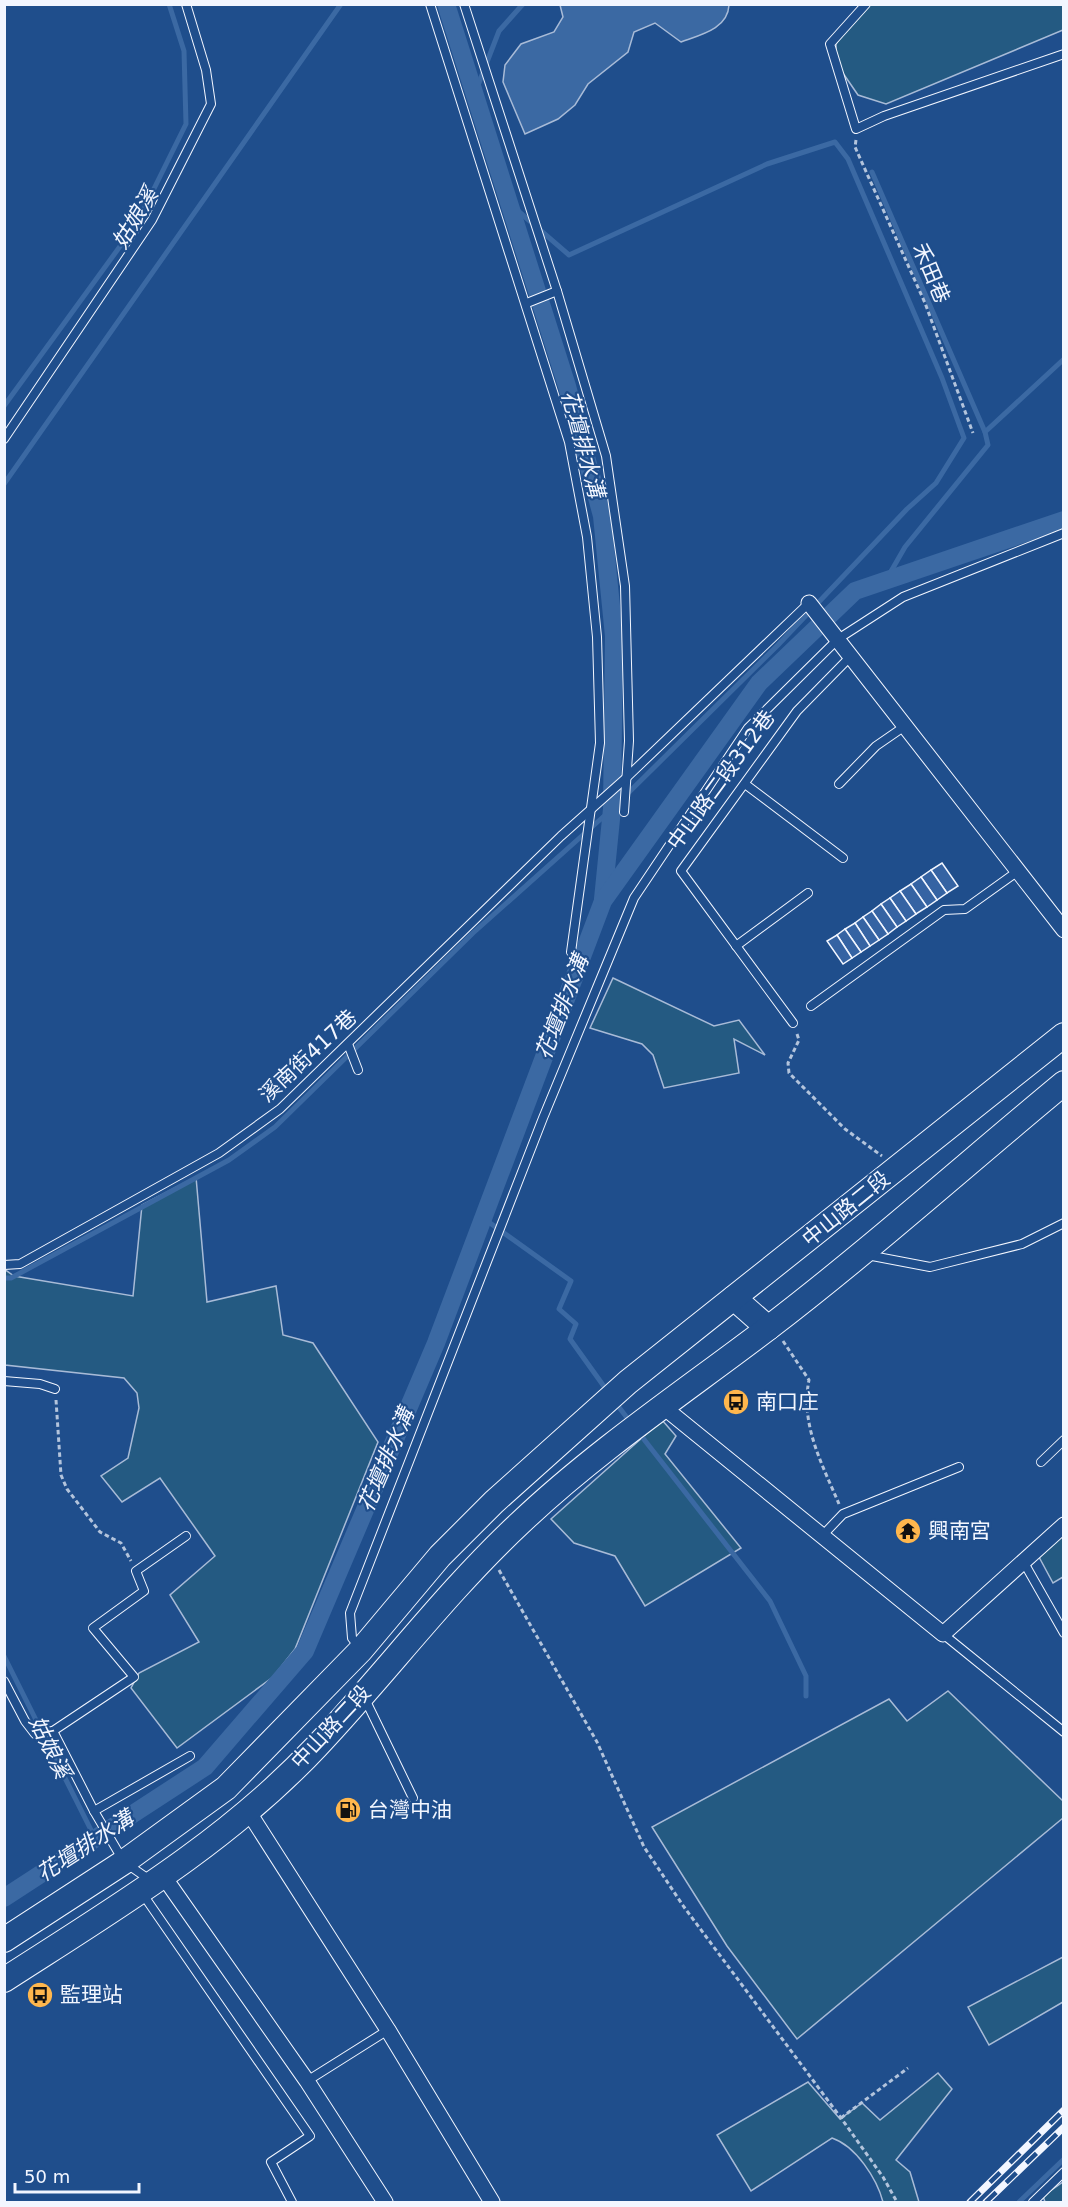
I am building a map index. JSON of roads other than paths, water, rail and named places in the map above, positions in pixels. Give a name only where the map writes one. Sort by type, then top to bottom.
[{"type":"main road","name":"中山路二段","points":[[4,1940],[118,1852],[225,1788],[361,1650],[456,1540],[494,1502],[603,1404],[1064,1035]]},
{"type":"main road","name":"中山路二段","points":[[4,1980],[153,1884],[248,1811],[316,1747],[489,1553],[521,1521],[655,1410],[768,1328],[1064,1083]]},
{"type":"main road","points":[[734,1298],[768,1328]]},
{"type":"street","points":[[809,603],[1064,930]]},
{"type":"street","points":[[655,1410],[822,1536],[943,1634],[1064,1525]]},
{"type":"street","points":[[248,1811],[388,2030],[492,2202]]},
{"type":"street","points":[[153,1884],[308,2081],[385,2202]]},
{"type":"lane","points":[[4,439],[152,220],[211,104],[206,70],[186,4]]},
{"type":"lane","points":[[430,4],[527,303],[568,442],[587,537],[597,637],[600,743],[571,952]]},
{"type":"lane","points":[[464,4],[557,291],[606,456],[625,586],[629,741],[624,812]]},
{"type":"lane","points":[[866,4],[830,44],[856,129],[884,116],[1064,54]]},
{"type":"lane","points":[[527,303],[557,291]]},
{"type":"lane","points":[[361,1650],[352,1638],[350,1613],[543,1118],[634,898],[748,728],[838,639],[903,597],[1064,533]]},
{"type":"lane","name":"溪南街417巷","points":[[4,1265],[20,1264],[219,1153],[280,1109],[809,603]]},
{"type":"lane","name":"中山路二段312巷","points":[[793,1023],[681,871],[797,711],[851,656]]},
{"type":"lane","points":[[839,784],[876,746],[905,726]]},
{"type":"lane","points":[[745,784],[843,858]]},
{"type":"lane","points":[[811,1006],[944,910],[965,909],[1018,871]]},
{"type":"lane","points":[[736,946],[808,893]]},
{"type":"lane","points":[[348,1044],[358,1070]]},
{"type":"lane","points":[[858,1254],[930,1267],[1022,1244],[1064,1223]]},
{"type":"lane","points":[[4,1381],[40,1384],[55,1389]]},
{"type":"lane","points":[[1041,1462],[1064,1440]]},
{"type":"lane","points":[[822,1536],[843,1514],[959,1467]]},
{"type":"lane","points":[[4,1681],[25,1721],[35,1734],[53,1731],[134,1677],[93,1628],[144,1591],[136,1571],[186,1536]]},
{"type":"lane","points":[[1023,1562],[1064,1633]]},
{"type":"lane","points":[[943,1634],[1064,1732]]},
{"type":"lane","points":[[363,1694],[413,1798]]},
{"type":"lane","points":[[53,1731],[118,1852],[153,1884],[310,2136],[271,2162],[292,2202]]},
{"type":"lane","points":[[94,1811],[190,1756]]},
{"type":"lane","points":[[308,2081],[388,2030]]},
{"type":"lane","points":[[1033,2202],[1064,2172]]},
{"type":"waterway","name":"姑娘溪","points":[[4,406],[137,223],[186,124],[184,51],[169,4]]},
{"type":"waterway","points":[[4,484],[341,4]]},
{"type":"waterway","name":"花壇排水溝","points":[[446,4],[567,386],[602,516],[614,636],[612,809],[603,899]]},
{"type":"waterway","points":[[475,93],[499,31],[523,4]]},
{"type":"waterway","points":[[4,1278],[11,1278],[229,1160],[275,1127],[473,933],[612,809],[778,645],[907,509],[936,483],[964,438],[942,378],[848,159],[835,142],[767,164],[569,255],[510,204]]},
{"type":"waterway","points":[[872,172],[985,432]]},
{"type":"waterway","points":[[886,580],[905,547],[988,445],[985,432],[1064,359]]},
{"type":"waterway","name":"花壇排水溝","points":[[4,1898],[205,1767],[305,1651],[436,1343],[603,901],[759,683],[855,591],[1064,520]]},
{"type":"waterway","points":[[483,1218],[571,1281],[559,1309],[576,1324],[570,1339],[608,1392]]},
{"type":"waterway","points":[[615,1402],[631,1423]]},
{"type":"waterway","points":[[639,1433],[770,1601],[806,1676],[806,1696]]},
{"type":"waterway","name":"姑娘溪","points":[[4,1656],[95,1838]]},
{"type":"waterway","points":[[1019,2202],[1064,2159]]},
{"type":"railway","points":[[970,2202],[1064,2110]]},
{"type":"railway","points":[[986,2202],[1064,2127]]},
{"type":"place","name":"南口庄","points":[[736,1402]]},
{"type":"place","name":"興南宮","points":[[908,1531]]},
{"type":"place","name":"台灣中油","points":[[348,1810]]},
{"type":"place","name":"監理站","points":[[40,1995]]}]
